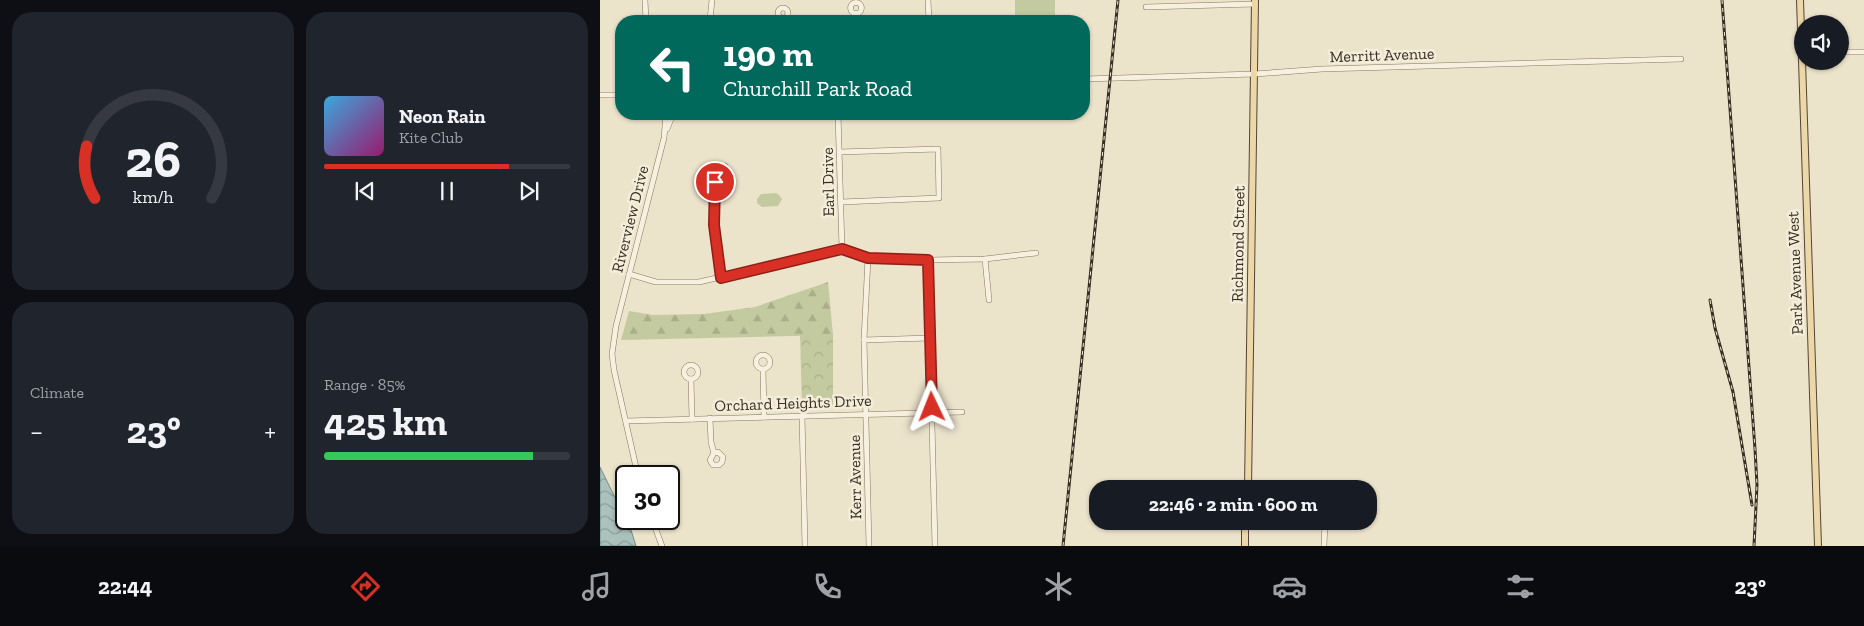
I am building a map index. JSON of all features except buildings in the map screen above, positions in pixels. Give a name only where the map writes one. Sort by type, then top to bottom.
[{"type":"main road","name":"Park Avenue West","points":[[1800,0],[1801,15]]},
{"type":"main road","name":"Richmond Street","points":[[1248,480],[1255,2]]},
{"type":"main road","name":"Park Avenue West","points":[[1803,70],[1818,546]]},
{"type":"main road","points":[[1241,546],[1244,530]]},
{"type":"main road","points":[[1245,530],[1245,546]]},
{"type":"street","points":[[645,0],[646,15]]},
{"type":"street","points":[[710,15],[712,0]]},
{"type":"street","points":[[784,8],[785,0]]},
{"type":"street","points":[[928,0],[929,15]]},
{"type":"street","points":[[1146,7],[1255,2]]},
{"type":"street","points":[[1849,52],[1864,52]]},
{"type":"street","name":"Merritt Avenue","points":[[1090,79],[1255,74],[1317,69],[1681,59]]},
{"type":"street","points":[[600,95],[615,95]]},
{"type":"street","name":"Riverview Drive","points":[[636,465],[614,375],[612,354],[614,336],[664,138],[666,120]]},
{"type":"street","points":[[664,138],[671,120]]},
{"type":"street","name":"Earl Drive","points":[[838,120],[842,249]]},
{"type":"street","points":[[840,152],[938,149],[939,198],[841,202]]},
{"type":"street","points":[[721,278],[714,225],[715,182],[724,166]]},
{"type":"street","points":[[629,274],[663,282],[700,282],[842,249],[868,258],[928,260],[986,259],[1036,253]]},
{"type":"street","name":"Kerr Avenue","points":[[868,258],[864,340],[869,546]]},
{"type":"street","points":[[986,259],[989,300]]},
{"type":"street","points":[[928,260],[935,546]]},
{"type":"street","points":[[864,340],[930,338]]},
{"type":"street","points":[[763,369],[764,417]]},
{"type":"street","points":[[691,379],[692,419]]},
{"type":"street","name":"Orchard Heights Drive","points":[[626,422],[962,412]]},
{"type":"street","points":[[802,416],[805,546]]},
{"type":"street","points":[[710,418],[711,442],[714,453]]},
{"type":"street","points":[[656,530],[662,546]]},
{"type":"street","points":[[1324,546],[1325,530]]},
{"type":"green space","points":[[1015,0],[1055,0],[1055,15],[1015,15]]},
{"type":"green space","points":[[776,193],[782,199],[778,206],[762,207],[757,203],[757,199],[761,194]]},
{"type":"green space","points":[[828,282],[833,335],[621,340],[629,311],[653,315],[704,314],[755,307]]},
{"type":"green space","points":[[800,335],[833,335],[833,406],[802,407]]},
{"type":"water","points":[[600,467],[615,497],[615,530],[631,530],[636,546],[600,546]]},
{"type":"railway","points":[[1063,546],[1118,0]]},
{"type":"railway","points":[[1722,0],[1755,449],[1757,485],[1754,546]]},
{"type":"railway","points":[[1710,300],[1715,328],[1733,392],[1752,505]]},
{"type":"route","points":[[715,182],[714,225],[721,278],[842,249],[868,258],[928,260],[932,407]]}]
